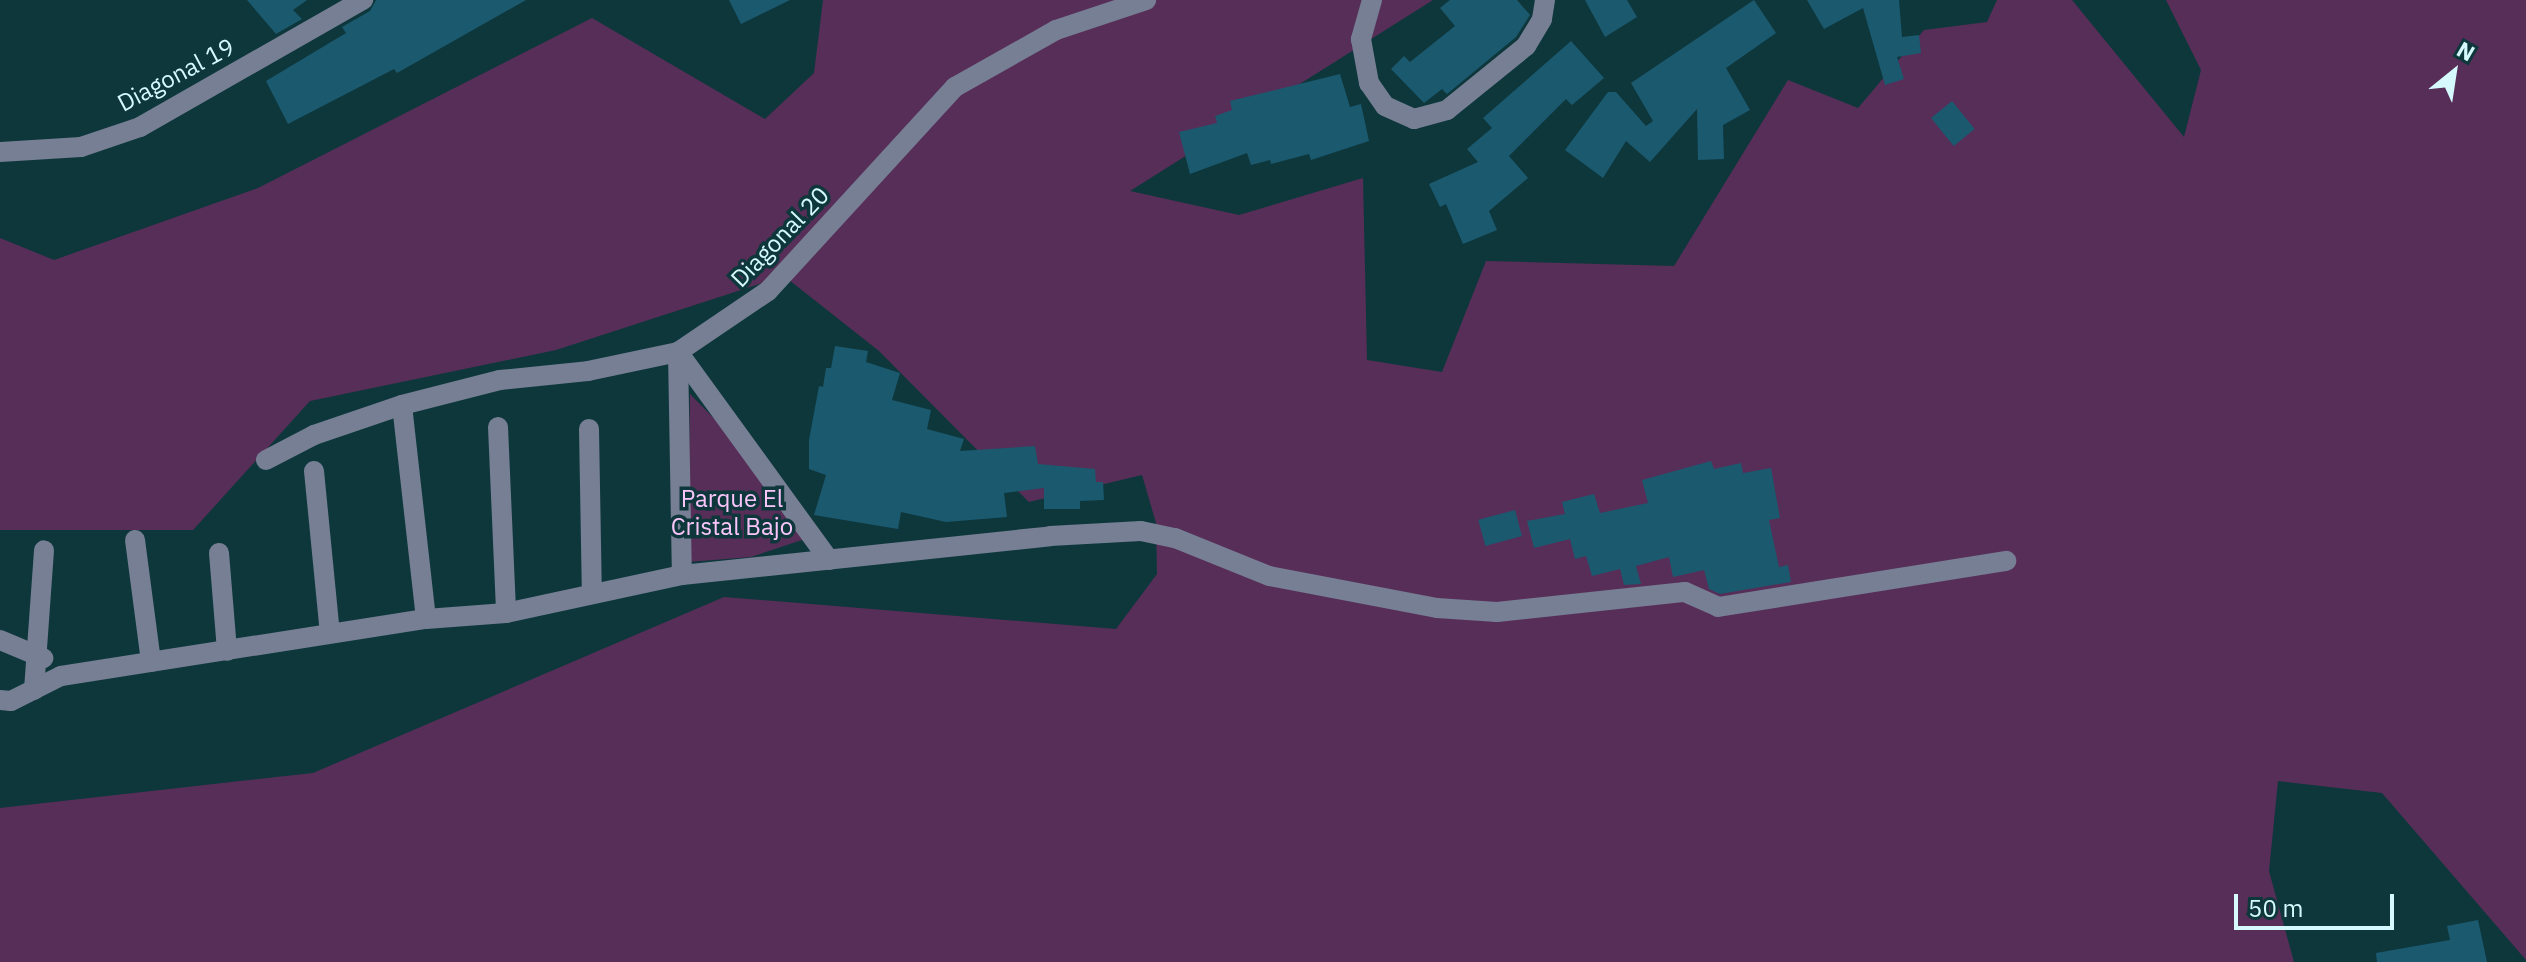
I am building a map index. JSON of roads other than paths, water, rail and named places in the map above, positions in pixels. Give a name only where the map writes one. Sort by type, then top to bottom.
[{"type":"street","name":"Diagonal 19","points":[[0,152],[81,147],[140,127],[363,0]]},
{"type":"street","name":"Diagonal 20","points":[[266,460],[314,435],[402,405],[500,380],[588,371],[678,352],[768,291],[955,87],[1056,30],[1146,0]]},
{"type":"street","points":[[1372,0],[1361,50],[1369,83],[1385,106],[1414,119],[1447,110],[1526,46],[1542,19],[1545,0]]},
{"type":"street","points":[[678,352],[829,560]]},
{"type":"street","points":[[678,352],[682,575]]},
{"type":"street","points":[[402,405],[426,619]]},
{"type":"street","points":[[498,427],[506,613]]},
{"type":"street","points":[[589,429],[592,594]]},
{"type":"street","points":[[314,471],[330,633]]},
{"type":"street","points":[[0,700],[34,690],[61,676],[426,619],[506,613],[682,575],[1141,531],[1175,538],[1269,576],[1437,608],[1497,612],[1685,592],[1718,607],[2006,561]]},
{"type":"street","points":[[135,540],[151,662]]},
{"type":"street","points":[[34,690],[44,550]]},
{"type":"street","points":[[219,553],[227,651]]},
{"type":"street","points":[[0,640],[37,651],[61,676]]},
{"type":"park label","name":"Parque El Cristal Bajo","points":[[732,513]]}]
